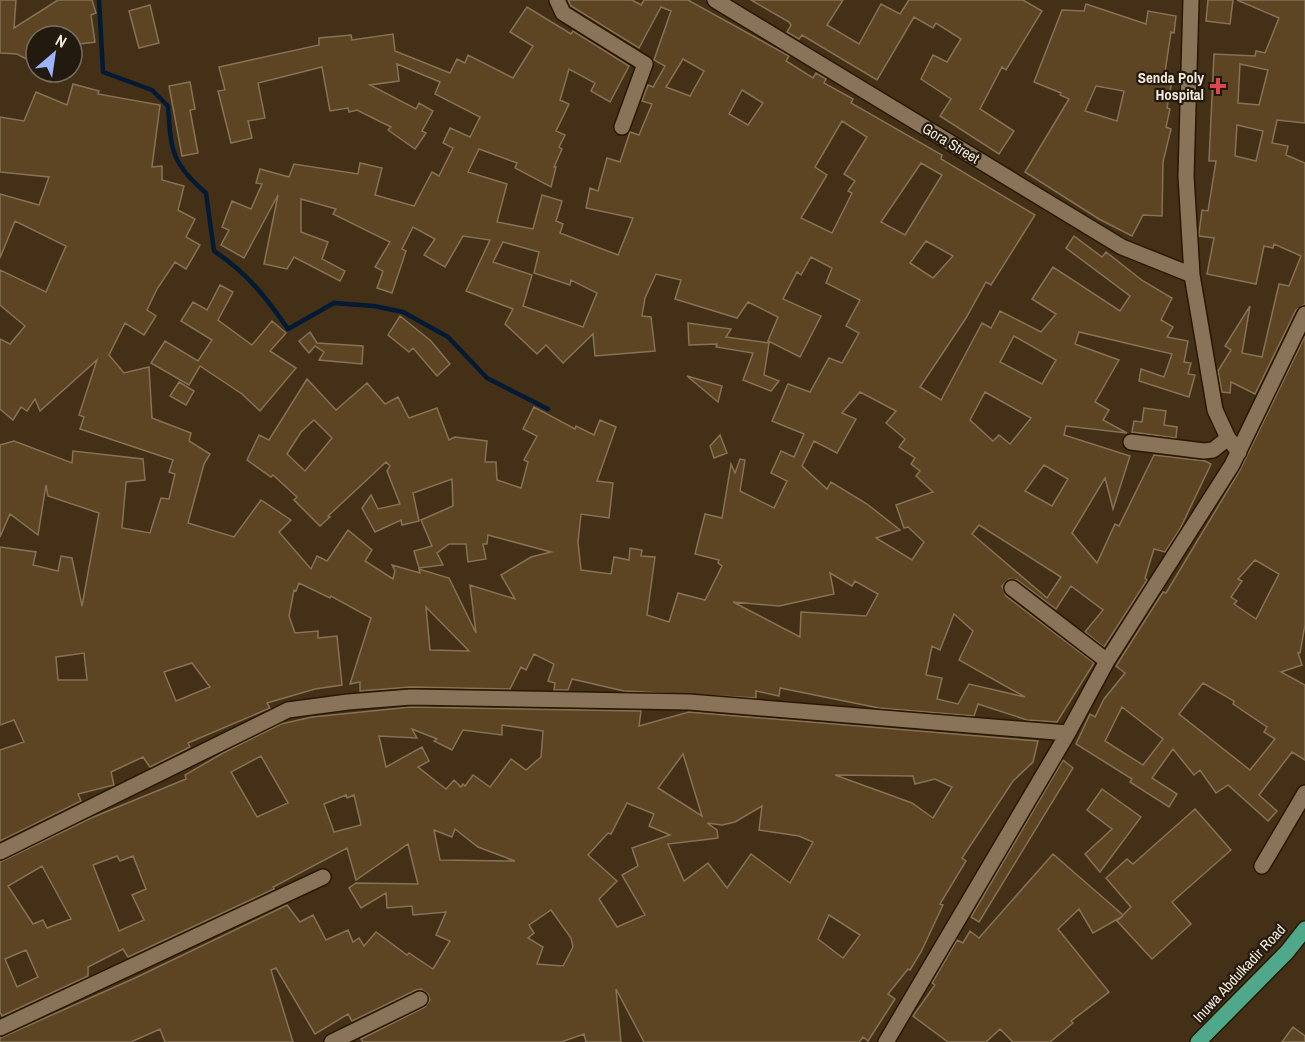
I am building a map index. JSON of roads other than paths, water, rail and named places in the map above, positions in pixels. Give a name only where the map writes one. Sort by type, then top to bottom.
[{"type":"main road","name":"Inuwa Abdulkadir Road","points":[[1198,1042],[1287,952],[1305,929]]},
{"type":"street","points":[[557,0],[562,13],[645,64],[622,128]]},
{"type":"street","name":"Gora Street","points":[[715,0],[1122,247],[1192,275]]},
{"type":"street","points":[[1191,0],[1186,176],[1192,275],[1215,411],[1228,438],[1239,452]]},
{"type":"street","points":[[886,1042],[1068,733],[1107,661],[1239,452],[1305,314]]},
{"type":"street","points":[[1131,442],[1204,451],[1214,450],[1228,438]]},
{"type":"street","points":[[1012,588],[1107,661]]},
{"type":"street","points":[[0,852],[288,710],[348,702],[411,697],[689,702],[1068,733]]},
{"type":"street","points":[[1262,866],[1305,793]]},
{"type":"street","points":[[0,1028],[323,877]]},
{"type":"street","points":[[332,1042],[420,999]]},
{"type":"waterway","points":[[99,0],[103,72],[152,90],[168,106],[170,134],[175,155],[186,173],[206,193],[214,251],[255,286],[288,329],[334,303],[374,306],[403,312],[448,337],[487,378],[548,409]]},
{"type":"place","name":"Senda Poly Hospital","points":[[1218,86]]}]
